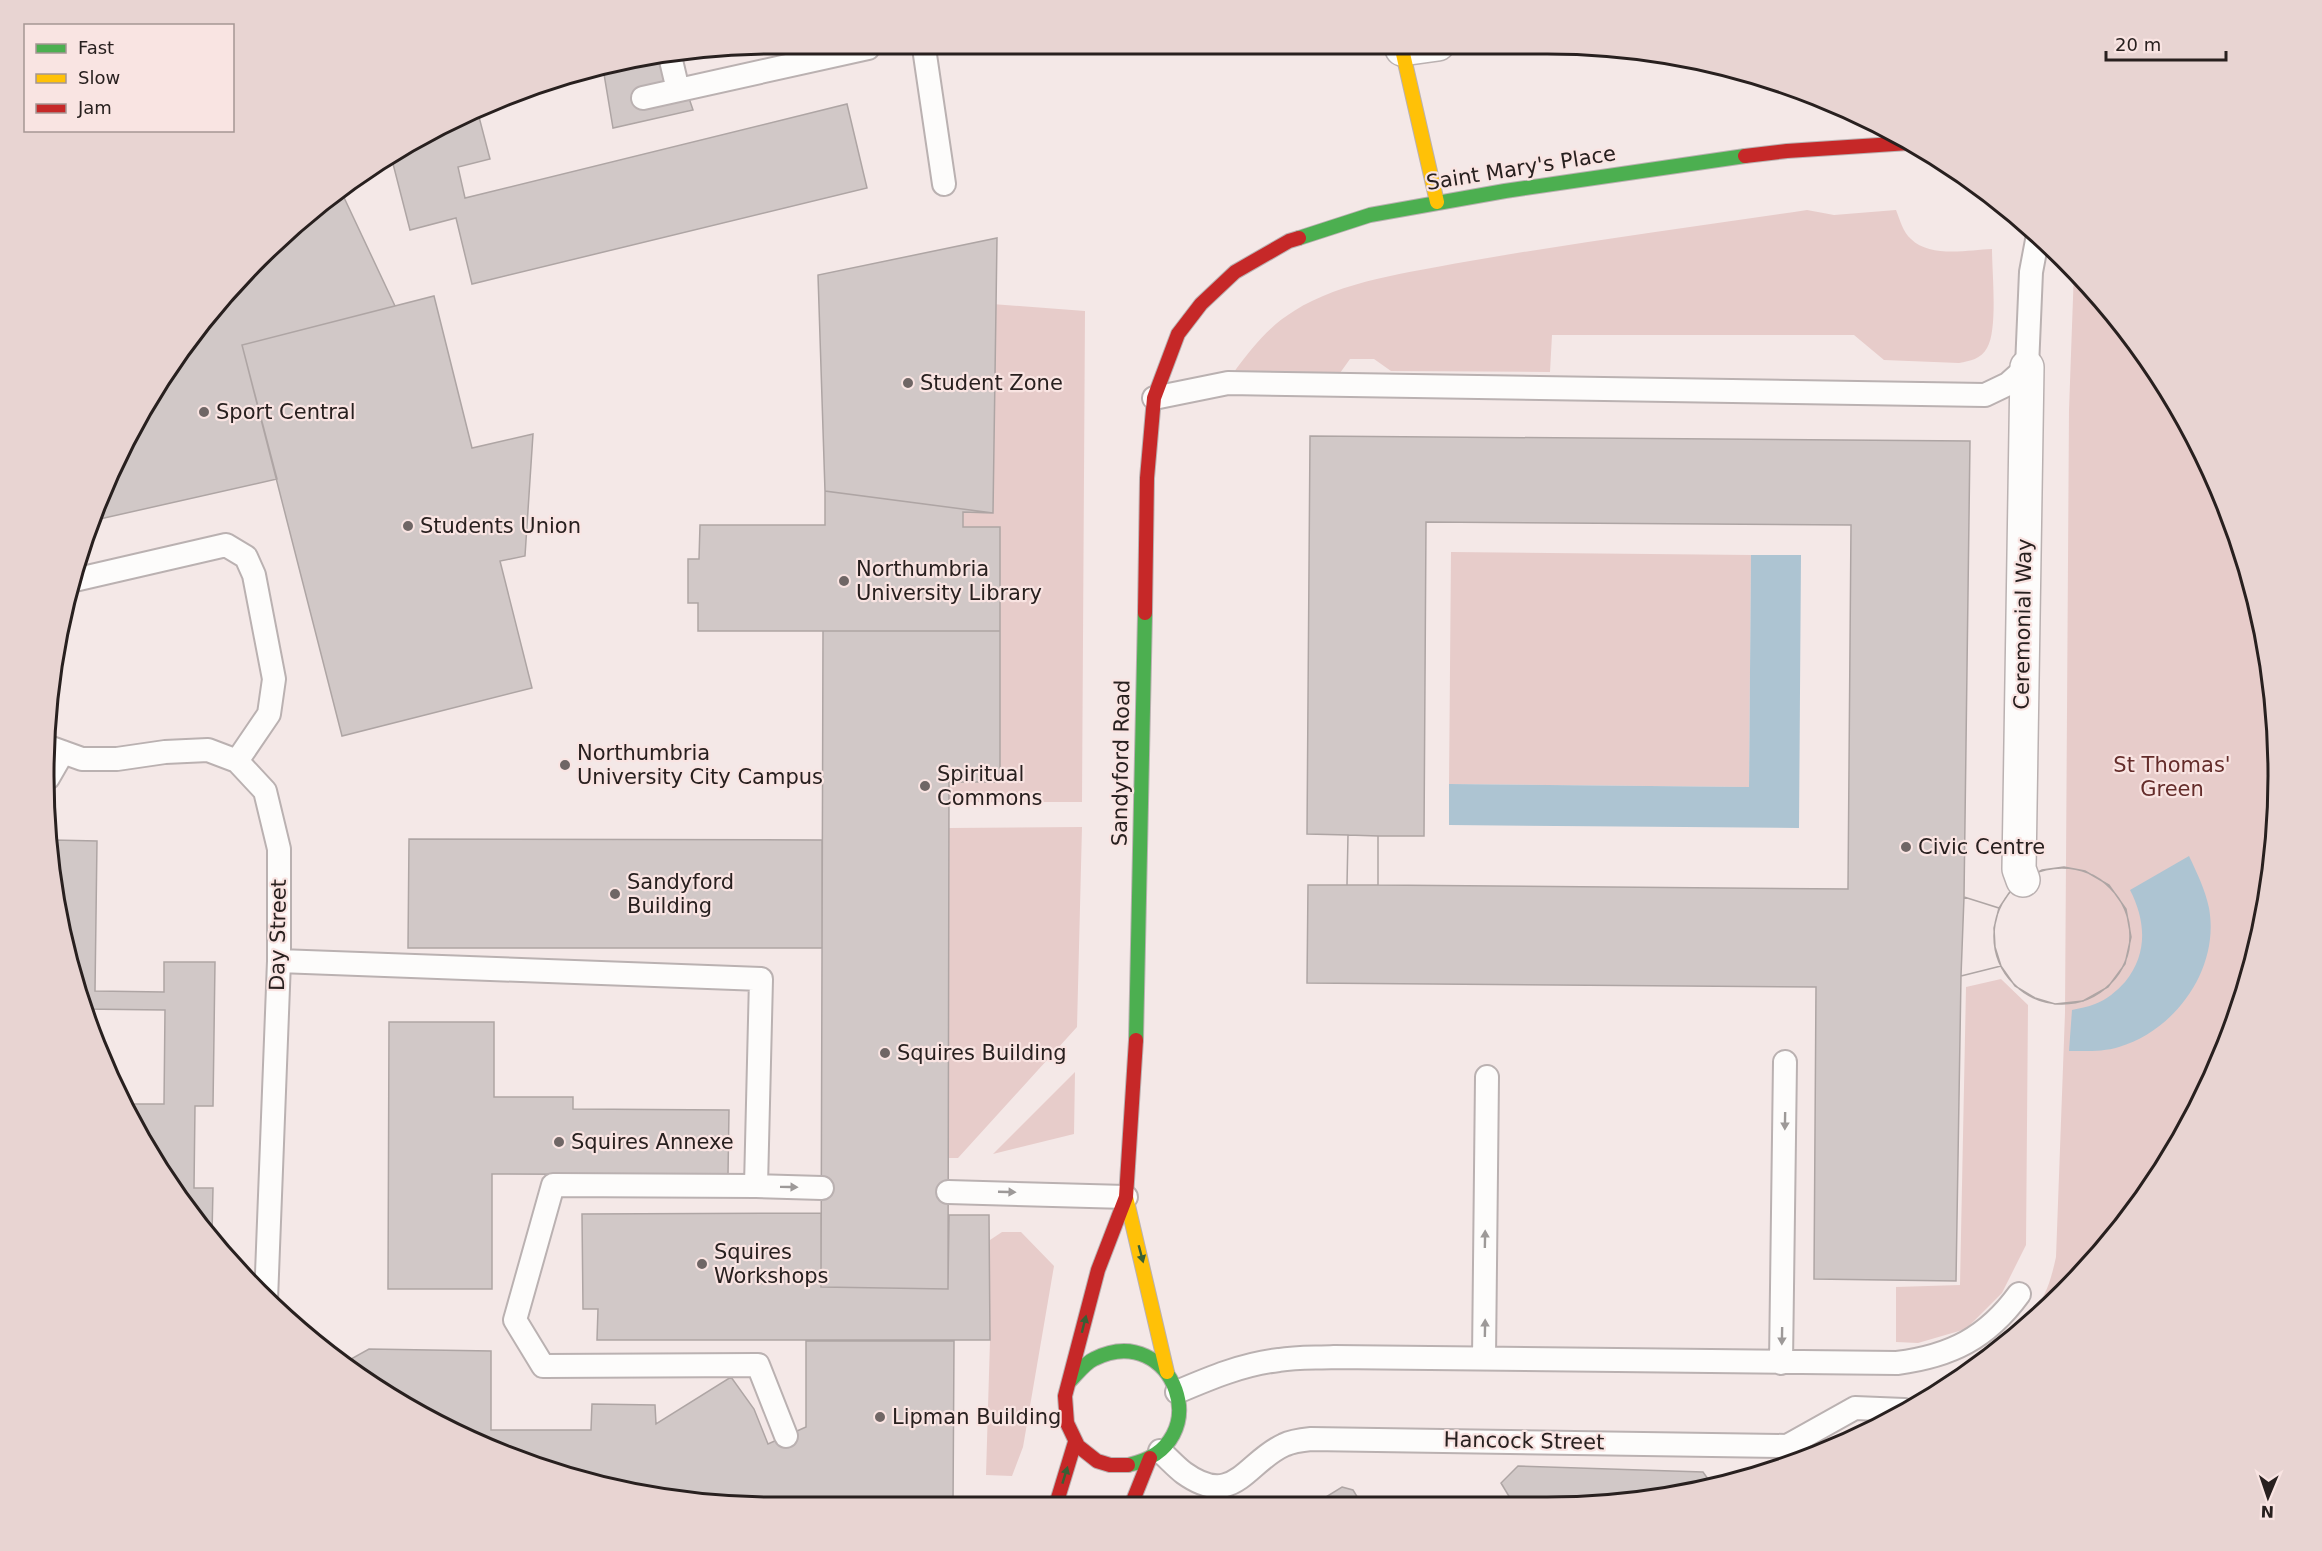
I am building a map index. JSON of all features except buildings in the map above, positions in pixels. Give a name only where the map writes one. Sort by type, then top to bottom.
[{"type":"main road","points":[[1403,54],[1437,202]]},
{"type":"main road","name":"Saint Mary's Place","points":[[1178,334],[1201,304],[1235,272],[1289,242],[1370,215],[1437,202],[1687,163],[1787,151],[1894,144]]},
{"type":"main road","name":"Sandyford Road","points":[[1126,1197],[1138,1011],[1147,478],[1154,398],[1178,334]]},
{"type":"main road","points":[[1126,1197],[1098,1270],[1065,1396],[1064,1412],[1067,1428],[1075,1442],[1087,1455],[1103,1463],[1120,1466],[1135,1464],[1155,1455]]},
{"type":"main road","points":[[1126,1197],[1179,1408],[1177,1424],[1171,1439],[1155,1455],[1135,1497]]},
{"type":"main road","points":[[1070,1381],[1079,1368],[1093,1358],[1110,1351],[1127,1351],[1144,1354],[1157,1362],[1172,1382]]},
{"type":"main road","points":[[1058,1497],[1075,1442]]},
{"type":"street","name":"Ceremonial Way","points":[[2023,880],[2019,869],[2027,367]]},
{"type":"lane","points":[[643,98],[841,54]]},
{"type":"lane","points":[[925,54],[944,184]]},
{"type":"lane","points":[[671,62],[678,90]]},
{"type":"lane","points":[[1154,398],[1228,383],[1985,395],[2008,384],[2027,367],[2031,272],[2036,246]]},
{"type":"lane","points":[[82,578],[226,545],[246,557],[254,575],[274,679],[268,714],[237,761]]},
{"type":"lane","name":"Day Street","points":[[55,749],[82,759],[117,759],[165,752],[208,750],[237,761],[265,791],[279,849],[279,961],[266,1287]]},
{"type":"lane","points":[[279,961],[761,979],[756,1186]]},
{"type":"lane","points":[[1781,1363],[1785,1062]]},
{"type":"lane","points":[[1484,1358],[1487,1077]]},
{"type":"lane","points":[[786,1436],[758,1365],[543,1366],[515,1320],[553,1185],[822,1188]]},
{"type":"lane","points":[[948,1192],[1126,1197]]},
{"type":"lane","points":[[1172,1382],[1215,1376],[1247,1365],[1280,1359],[1334,1357],[1897,1363],[1924,1360],[1949,1352],[1987,1330],[2005,1313],[2019,1294]]},
{"type":"lane","name":"Hancock Street","points":[[1155,1455],[1205,1484],[1220,1486],[1243,1478],[1268,1454],[1283,1445],[1311,1439],[1787,1446],[1855,1408],[1890,1409]]},
{"type":"green space","points":[[1807,210],[1834,215],[1896,210],[1906,233],[1919,245],[1928,249],[1950,252],[1992,249],[1993,315],[1990,340],[1985,352],[1975,359],[1959,363],[1884,360],[1854,335],[1552,335],[1550,372],[1391,371],[1374,359],[1350,359],[1340,373],[1234,372],[1261,338],[1285,317],[1313,301],[1354,285],[1399,274],[1507,255]]},
{"type":"green space","name":"St Thomas' Green","points":[[2074,283],[2119,336],[2146,375],[2194,456],[2213,499],[2230,544],[2254,635],[2262,681],[2268,776],[2262,870],[2254,916],[2230,1007],[2213,1052],[2194,1095],[2171,1136],[2119,1215],[2089,1251],[2040,1302],[2050,1280],[2056,1257],[2065,1013],[2069,410]]},
{"type":"green space","points":[[992,304],[1085,311],[1082,802],[949,802],[949,782],[1000,782],[1000,527],[963,527],[963,512],[993,512]]},
{"type":"green space","points":[[1451,552],[1751,555],[1749,787],[1449,784]]},
{"type":"green space","points":[[1082,827],[1077,1027],[958,1158],[948,1158],[949,828]]},
{"type":"green space","points":[[2001,979],[2028,1005],[2026,1245],[2002,1293],[1966,1329],[1918,1343],[1896,1342],[1896,1287],[1960,1285],[1966,987]]},
{"type":"green space","points":[[1075,1072],[1074,1134],[993,1154]]},
{"type":"green space","points":[[1002,1232],[1021,1232],[1054,1266],[1023,1447],[1012,1476],[986,1475],[990,1240]]},
{"type":"water","points":[[1751,555],[1801,555],[1799,828],[1449,825],[1449,784],[1749,787]]},
{"type":"water","points":[[2189,856],[2207,901],[2211,931],[2208,953],[2190,994],[2159,1027],[2140,1039],[2107,1050],[2069,1051],[2072,1010],[2095,1004],[2111,995],[2125,982],[2138,960],[2142,925],[2130,890]]},
{"type":"traffic: fast","points":[[1299,238],[1370,215],[1505,191],[1745,156]]},
{"type":"traffic: fast","points":[[1136,1040],[1145,613]]},
{"type":"traffic: fast","points":[[1070,1381],[1094,1359],[1122,1351],[1146,1356],[1164,1370],[1176,1390],[1179,1413],[1173,1435],[1156,1453],[1128,1465]]},
{"type":"traffic: slow","points":[[1403,54],[1437,202]]},
{"type":"traffic: slow","points":[[1126,1197],[1167,1372]]},
{"type":"traffic: jam","points":[[1745,156],[1894,144]]},
{"type":"traffic: jam","points":[[1145,613],[1147,478],[1154,398],[1178,334],[1201,304],[1235,272],[1289,241],[1299,238]]},
{"type":"traffic: jam","points":[[1128,1465],[1110,1465],[1097,1461],[1078,1446],[1067,1423],[1065,1396],[1098,1270],[1126,1197],[1136,1040]]},
{"type":"traffic: jam","points":[[1058,1497],[1075,1442]]},
{"type":"traffic: jam","points":[[1134,1497],[1150,1458]]},
{"type":"place","name":"Student Zone","points":[[908,383]]},
{"type":"place","name":"Sport Central","points":[[204,412]]},
{"type":"place","name":"Students Union","points":[[408,526]]},
{"type":"place","name":"Northumbria University Library","points":[[844,581]]},
{"type":"place","name":"Northumbria University City Campus","points":[[565,765]]},
{"type":"place","name":"Spiritual Commons","points":[[925,786]]},
{"type":"place","name":"Civic Centre","points":[[1906,847]]},
{"type":"place","name":"Sandyford Building","points":[[615,894]]},
{"type":"place","name":"Squires Building","points":[[885,1053]]},
{"type":"place","name":"Squires Annexe","points":[[559,1142]]},
{"type":"place","name":"Squires Workshops","points":[[702,1264]]},
{"type":"place","name":"Lipman Building","points":[[880,1417]]}]
